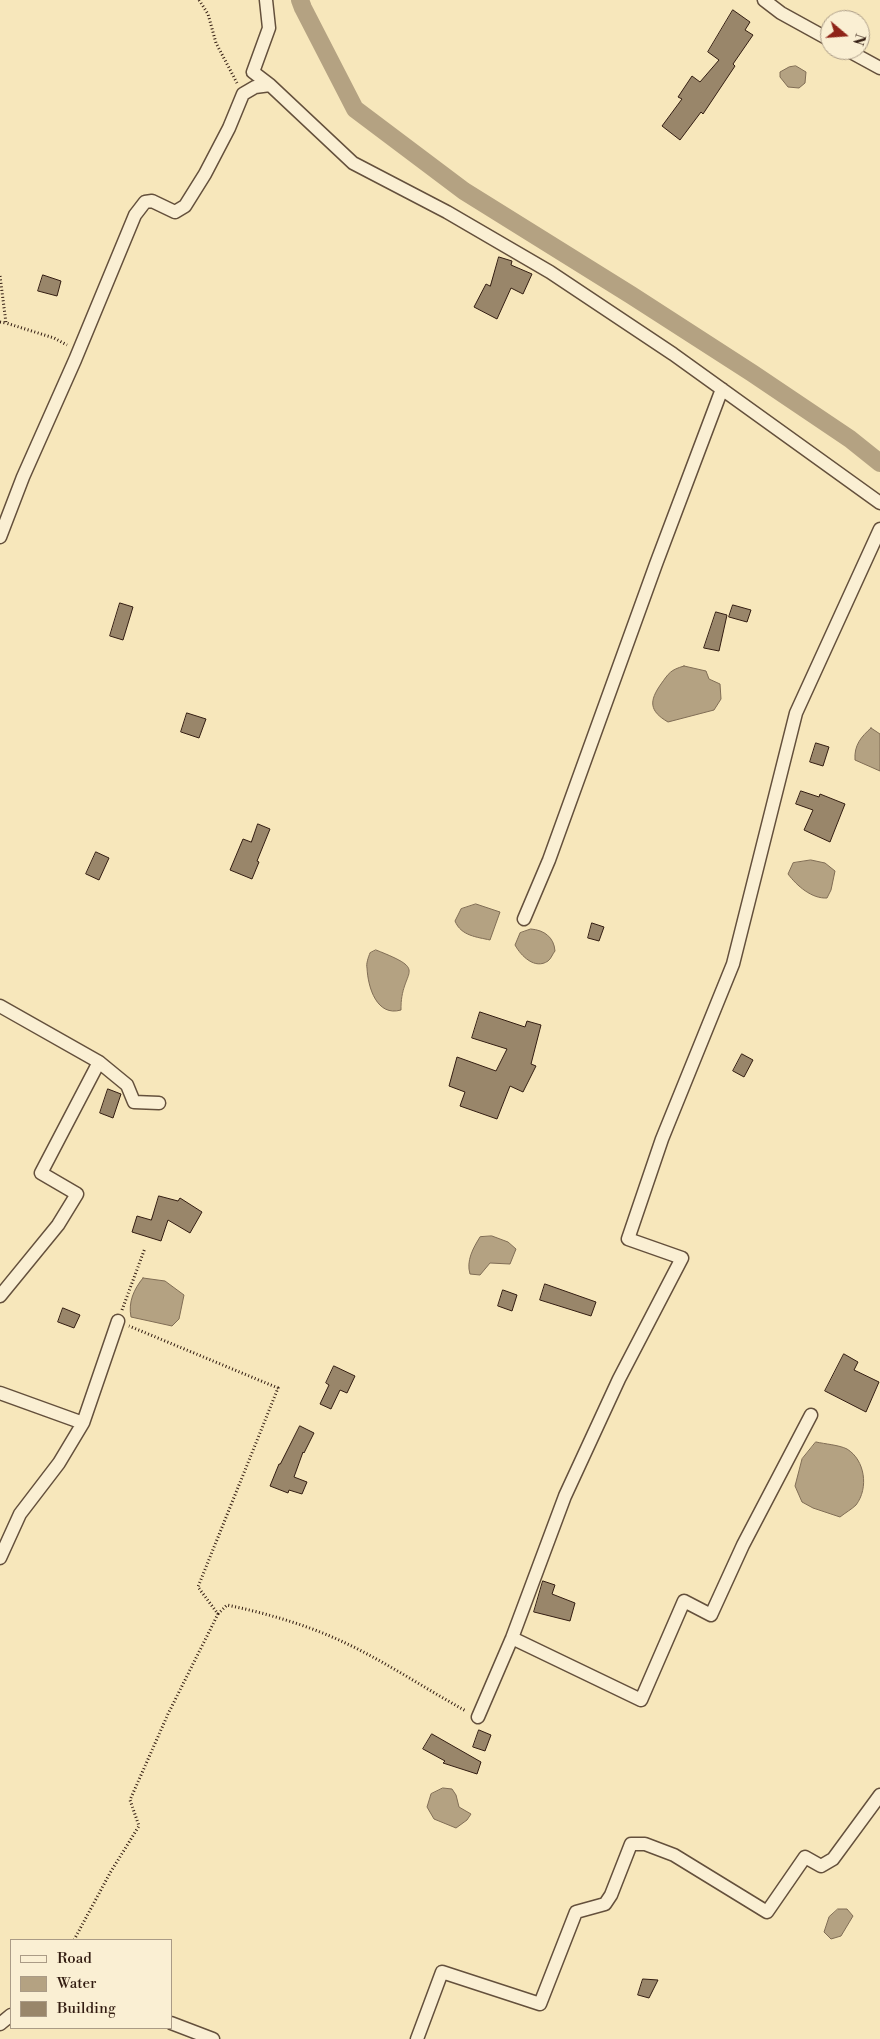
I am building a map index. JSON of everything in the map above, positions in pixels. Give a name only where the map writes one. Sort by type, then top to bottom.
[{"type":"street","points":[[266,0],[269,28],[253,72],[270,85],[352,163],[447,212],[550,272],[673,354],[880,503]]},
{"type":"street","points":[[764,0],[781,13],[820,34]]},
{"type":"street","points":[[865,60],[880,68]]},
{"type":"street","points":[[0,537],[23,477],[134,215],[144,202],[152,201],[175,212],[185,206],[205,174],[229,128],[243,94],[255,87],[270,85]]},
{"type":"street","points":[[524,919],[552,851],[722,389]]},
{"type":"street","points":[[478,1717],[512,1638],[568,1488],[619,1379],[682,1258],[628,1239],[662,1140],[733,964],[796,712],[880,529]]},
{"type":"street","points":[[0,1006],[99,1062],[127,1085],[134,1102],[159,1103]]},
{"type":"street","points":[[0,1296],[58,1225],[77,1194],[41,1173],[99,1062]]},
{"type":"street","points":[[0,1558],[20,1514],[59,1463],[83,1423],[118,1321]]},
{"type":"street","points":[[0,1393],[83,1423]]},
{"type":"street","points":[[512,1638],[641,1700],[684,1601],[710,1615],[743,1545],[811,1415]]},
{"type":"street","points":[[417,2039],[442,1972],[540,2004],[576,1912],[605,1904],[611,1895],[631,1844],[645,1844],[674,1855],[767,1912],[805,1857],[821,1866],[833,1859],[880,1795]]},
{"type":"street","points":[[0,2024],[10,2016]]},
{"type":"street","points":[[172,2023],[213,2039]]},
{"type":"path","points":[[199,0],[208,14],[216,43],[243,94]]},
{"type":"path","points":[[0,276],[6,322]]},
{"type":"path","points":[[0,322],[6,322],[54,338],[78,350]]},
{"type":"path","points":[[145,1248],[118,1321],[278,1388],[198,1587],[218,1614]]},
{"type":"path","points":[[75,1939],[138,1826],[130,1800],[168,1714],[218,1614],[227,1605],[285,1620],[339,1640],[478,1717]]},
{"type":"water","points":[[796,66],[806,72],[805,83],[799,88],[788,87],[780,77],[780,72],[789,67]]},
{"type":"water","points":[[684,666],[706,671],[709,679],[720,684],[721,699],[714,710],[668,722],[654,710],[654,696],[670,672]]},
{"type":"water","points":[[871,728],[880,734],[880,771],[855,760],[859,742]]},
{"type":"water","points":[[811,860],[825,863],[835,871],[831,890],[827,898],[821,898],[805,891],[788,874],[793,863]]},
{"type":"water","points":[[476,904],[500,912],[490,940],[465,933],[455,921],[461,909]]},
{"type":"water","points":[[531,929],[548,935],[553,942],[555,951],[548,961],[538,964],[533,963],[515,945],[520,933]]},
{"type":"water","points":[[376,950],[393,957],[408,968],[409,972],[402,996],[401,1010],[393,1011],[386,1009],[375,999],[372,992],[367,965],[370,953]]},
{"type":"water","points":[[492,1236],[508,1242],[516,1249],[510,1264],[490,1263],[480,1275],[470,1274],[470,1259],[477,1241],[480,1237]]},
{"type":"water","points":[[143,1278],[165,1281],[184,1295],[179,1319],[172,1326],[131,1317],[130,1306],[133,1296]]},
{"type":"water","points":[[816,1442],[847,1449],[858,1460],[861,1467],[864,1483],[863,1491],[856,1505],[840,1517],[813,1508],[802,1502],[795,1486],[802,1459]]},
{"type":"water","points":[[443,1788],[452,1789],[456,1795],[459,1807],[471,1814],[467,1820],[456,1828],[434,1819],[427,1807],[431,1794]]},
{"type":"water","points":[[838,1909],[847,1909],[853,1916],[841,1936],[831,1939],[824,1932],[829,1917]]},
{"type":"building","points":[[733,10],[750,22],[745,30],[753,35],[703,114],[701,112],[680,140],[662,126],[682,99],[678,97],[692,76],[700,82],[719,60],[708,52]]},
{"type":"building","points":[[499,257],[512,261],[511,265],[532,274],[523,294],[511,288],[497,319],[474,307],[486,284],[490,286]]},
{"type":"building","points":[[43,275],[61,281],[57,296],[38,291]]},
{"type":"building","points":[[120,603],[133,607],[123,640],[110,636]]},
{"type":"building","points":[[733,605],[751,610],[747,622],[729,617]]},
{"type":"building","points":[[716,612],[727,615],[719,651],[704,648]]},
{"type":"building","points":[[187,713],[206,719],[199,738],[181,732]]},
{"type":"building","points":[[816,743],[829,747],[823,766],[810,762]]},
{"type":"building","points":[[801,791],[819,797],[820,794],[845,804],[830,842],[804,830],[813,810],[796,804]]},
{"type":"building","points":[[258,824],[270,829],[252,879],[230,870],[243,839],[251,842]]},
{"type":"building","points":[[96,852],[109,858],[99,880],[86,874]]},
{"type":"building","points":[[592,923],[604,927],[599,941],[588,938]]},
{"type":"building","points":[[480,1012],[525,1027],[527,1021],[541,1025],[531,1064],[536,1066],[523,1092],[510,1086],[497,1119],[460,1106],[465,1092],[449,1086],[457,1057],[496,1071],[507,1049],[472,1038]]},
{"type":"building","points":[[742,1054],[753,1060],[744,1077],[733,1071]]},
{"type":"building","points":[[108,1089],[121,1094],[113,1118],[100,1113]]},
{"type":"building","points":[[159,1196],[178,1201],[180,1198],[202,1212],[190,1233],[168,1220],[161,1241],[132,1232],[137,1216],[151,1220]]},
{"type":"building","points":[[545,1284],[596,1302],[591,1316],[540,1300]]},
{"type":"building","points":[[503,1290],[517,1295],[512,1311],[498,1306]]},
{"type":"building","points":[[63,1308],[80,1315],[74,1328],[58,1322]]},
{"type":"building","points":[[844,1354],[858,1362],[854,1370],[879,1382],[866,1412],[825,1391]]},
{"type":"building","points":[[334,1366],[355,1376],[347,1393],[340,1390],[331,1409],[320,1404],[329,1385],[326,1383]]},
{"type":"building","points":[[300,1426],[314,1433],[303,1452],[294,1477],[307,1482],[302,1494],[289,1490],[288,1493],[270,1486],[279,1464]]},
{"type":"building","points":[[543,1581],[555,1585],[552,1594],[575,1603],[570,1621],[534,1612]]},
{"type":"building","points":[[479,1730],[491,1735],[485,1751],[473,1747]]},
{"type":"building","points":[[432,1734],[481,1762],[477,1774],[443,1763],[445,1761],[423,1749]]},
{"type":"building","points":[[643,1979],[658,1980],[649,1998],[638,1995]]},
{"type":"waterway","points":[[300,0],[355,109],[464,191],[752,373],[850,439],[880,463]]}]
